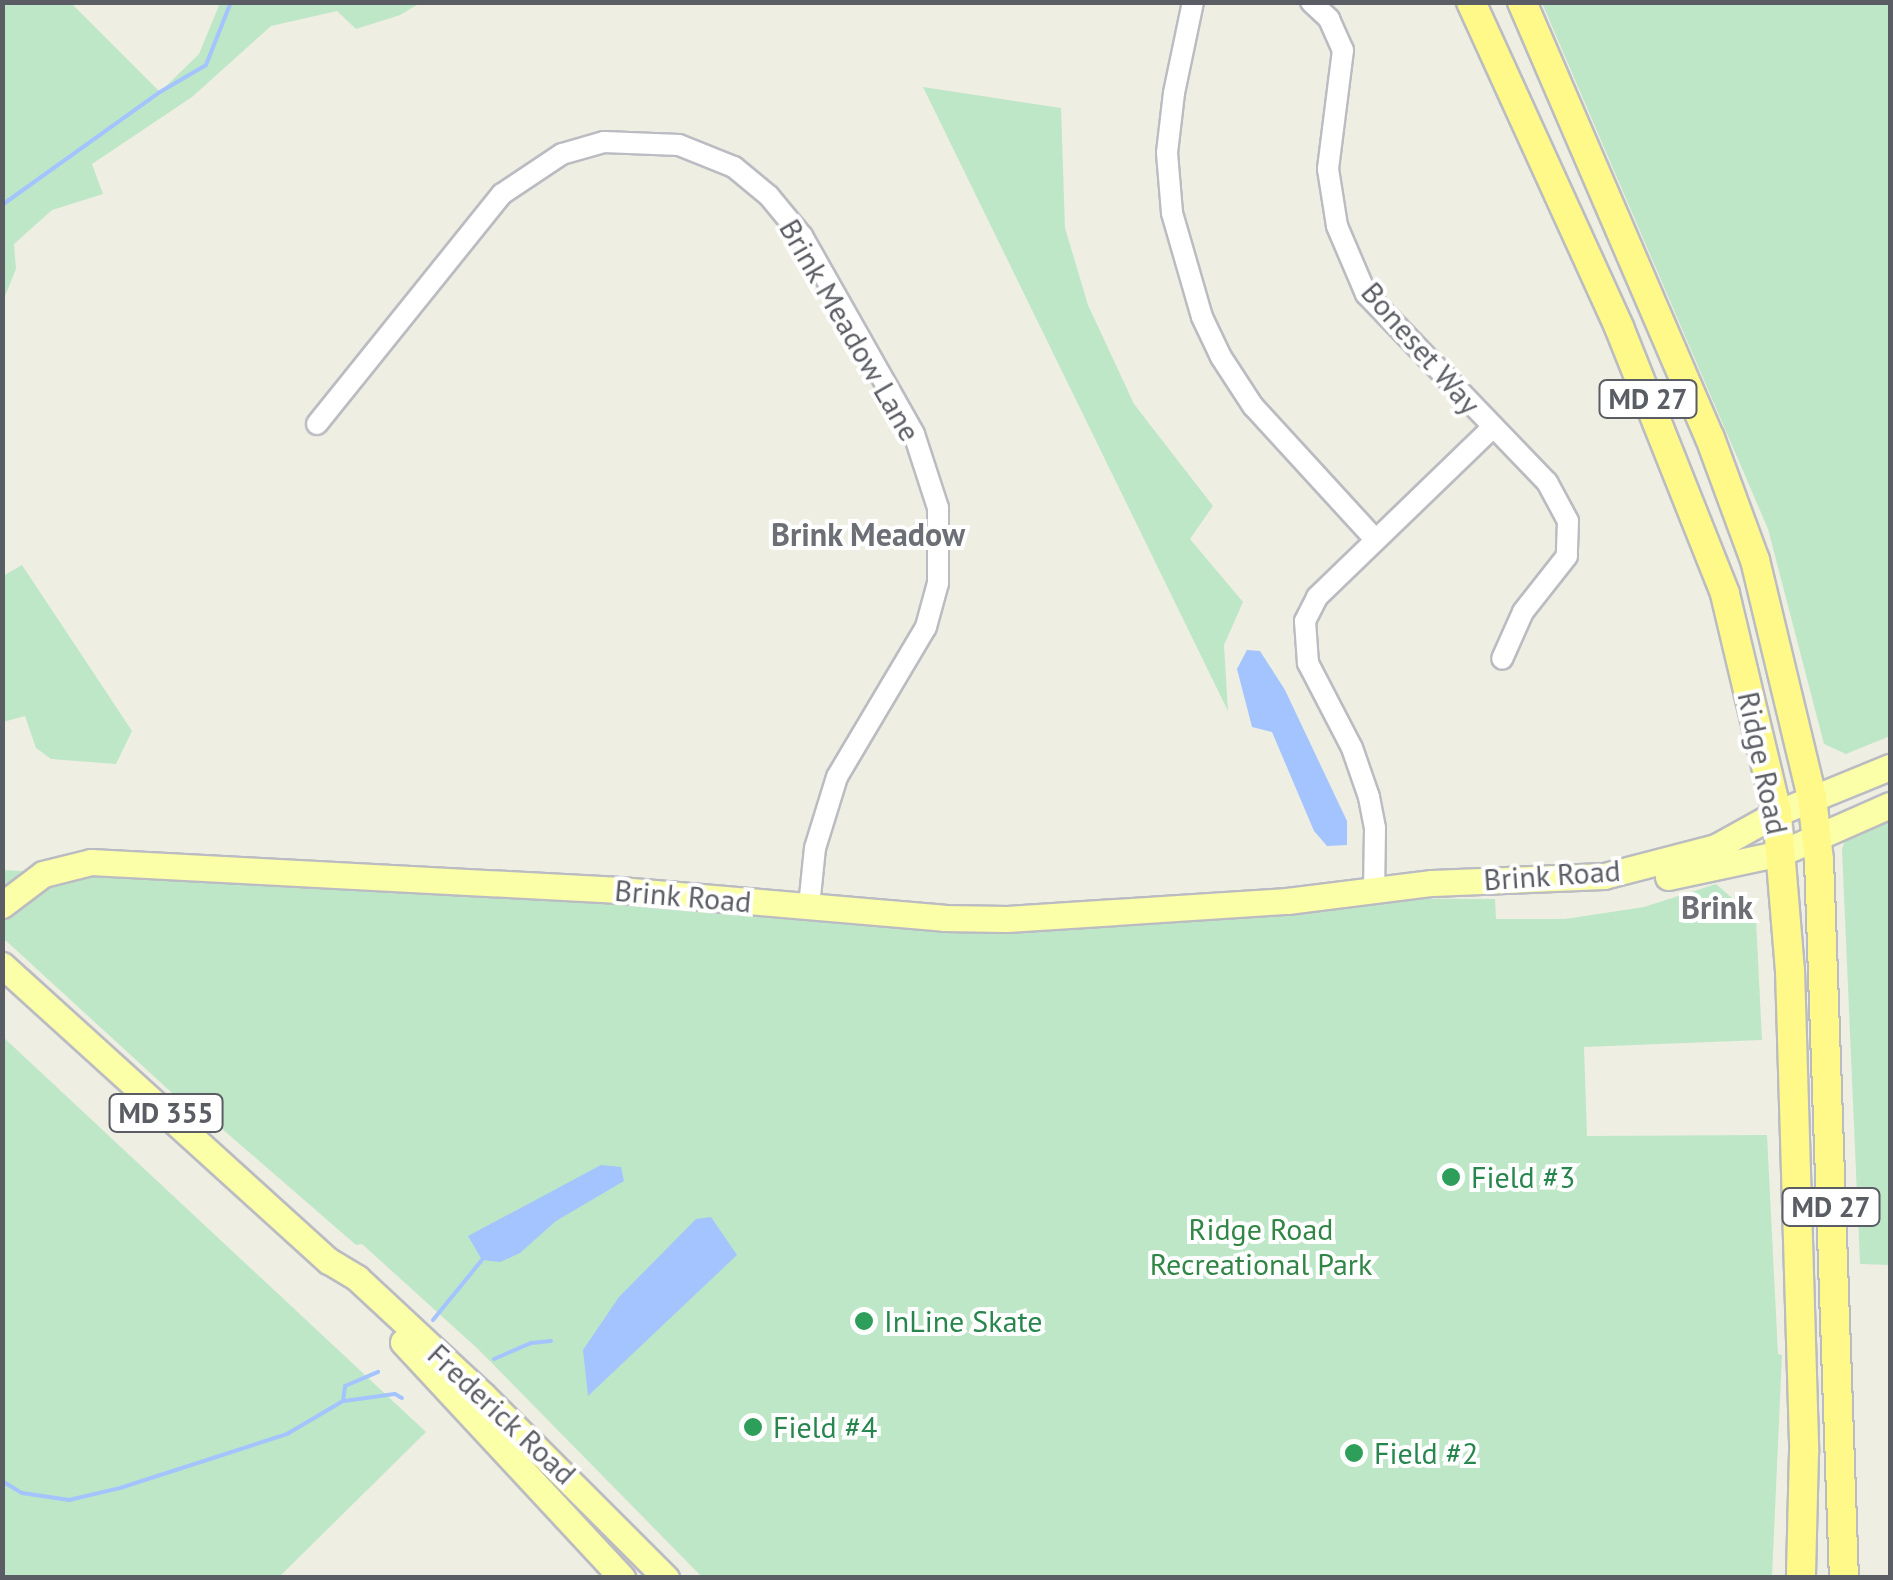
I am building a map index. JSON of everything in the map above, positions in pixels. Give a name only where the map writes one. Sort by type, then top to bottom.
[{"type":"highway","name":"Ridge Road","points":[[1472,2],[1620,326],[1725,594],[1777,813],[1790,970],[1804,1452],[1801,1578]]},
{"type":"highway","name":"Ridge Road","points":[[1522,2],[1710,438],[1756,560],[1812,798],[1817,837],[1844,1578]]},
{"type":"main road","name":"Brink Road","points":[[1374,893],[1432,884],[1604,876],[1686,858],[1777,813],[1890,767]]},
{"type":"main road","name":"Brink Road","points":[[2,904],[43,874],[92,862],[620,890],[1007,920],[1374,893],[1616,886],[1780,853],[1890,805]]},
{"type":"main road","name":"Frederick Road","points":[[2,964],[329,1261],[356,1278],[484,1394],[666,1578]]},
{"type":"main road","name":"Frederick Road","points":[[329,1261],[344,1283],[512,1454],[622,1578]]},
{"type":"street","points":[[1193,2],[1174,93],[1167,153],[1172,213],[1195,298],[1239,387],[1375,540]]},
{"type":"street","name":"Boneset Way","points":[[1312,2],[1329,18],[1343,50],[1328,169],[1338,226],[1350,262],[1366,294],[1547,482],[1568,521],[1567,556],[1523,612],[1502,659]]},
{"type":"street","name":"Brink Meadow Lane","points":[[317,424],[502,194],[562,154],[604,142],[679,145],[734,167],[769,196],[802,236],[914,434],[938,508],[938,583],[926,627],[836,778],[815,848],[809,906]]},
{"type":"street","points":[[1374,893],[1374,828],[1369,797],[1352,748],[1308,663],[1303,635],[1316,597],[1492,428]]},
{"type":"green space","points":[[3,2],[71,3],[160,92],[199,54],[220,3],[420,3],[400,15],[356,29],[337,11],[271,26],[192,97],[92,164],[103,194],[52,210],[14,244],[16,269],[3,301]]},
{"type":"green space","points":[[1542,3],[1890,3],[1890,736],[1846,754],[1824,744],[1768,529]]},
{"type":"green space","points":[[923,87],[1061,108],[1065,228],[1088,305],[1134,404],[1213,506],[1190,539],[1243,602],[1224,645],[1228,711]]},
{"type":"green space","points":[[22,565],[132,731],[116,764],[51,759],[36,748],[25,716],[3,722],[3,576]]},
{"type":"green space","points":[[1890,818],[1890,1265],[1860,1264],[1842,849],[1846,837]]},
{"type":"green space","name":"Ridge Road Recreational Park","points":[[2,870],[506,895],[995,934],[1084,923],[1122,925],[1308,910],[1303,898],[1495,899],[1496,919],[1565,919],[1644,907],[1716,884],[1756,919],[1762,1040],[1584,1047],[1587,1136],[1767,1135],[1778,1354],[1782,1355],[1772,1577],[702,1577],[478,1349],[362,1244],[356,1245],[213,1121],[207,1125],[3,938]]},
{"type":"green space","points":[[2,1036],[426,1432],[279,1577],[3,1577]]},
{"type":"water","points":[[1247,650],[1260,651],[1285,690],[1347,821],[1347,845],[1327,846],[1314,831],[1272,732],[1252,727],[1237,669]]},
{"type":"water","points":[[601,1165],[621,1167],[624,1181],[556,1221],[520,1253],[500,1262],[482,1260],[468,1236]]},
{"type":"water","points":[[711,1217],[737,1255],[588,1396],[583,1350],[619,1297],[696,1219]]},
{"type":"waterway","points":[[2,205],[160,92],[206,65],[231,2]]},
{"type":"waterway","points":[[433,1320],[482,1260]]},
{"type":"waterway","points":[[494,1359],[531,1343],[551,1341]]},
{"type":"waterway","points":[[2,1481],[22,1493],[69,1500],[120,1488],[287,1434],[343,1401],[345,1386],[378,1372]]},
{"type":"waterway","points":[[344,1401],[395,1394],[402,1398]]},
{"type":"place","name":"Field #3","points":[[1451,1177]]},
{"type":"place","name":"InLine Skate","points":[[864,1321]]},
{"type":"place","name":"Field #4","points":[[753,1427]]},
{"type":"place","name":"Field #2","points":[[1354,1453]]},
{"type":"district","name":"Brink Meadow","points":[[868,534]]},
{"type":"district","name":"Brink","points":[[1717,907]]}]
